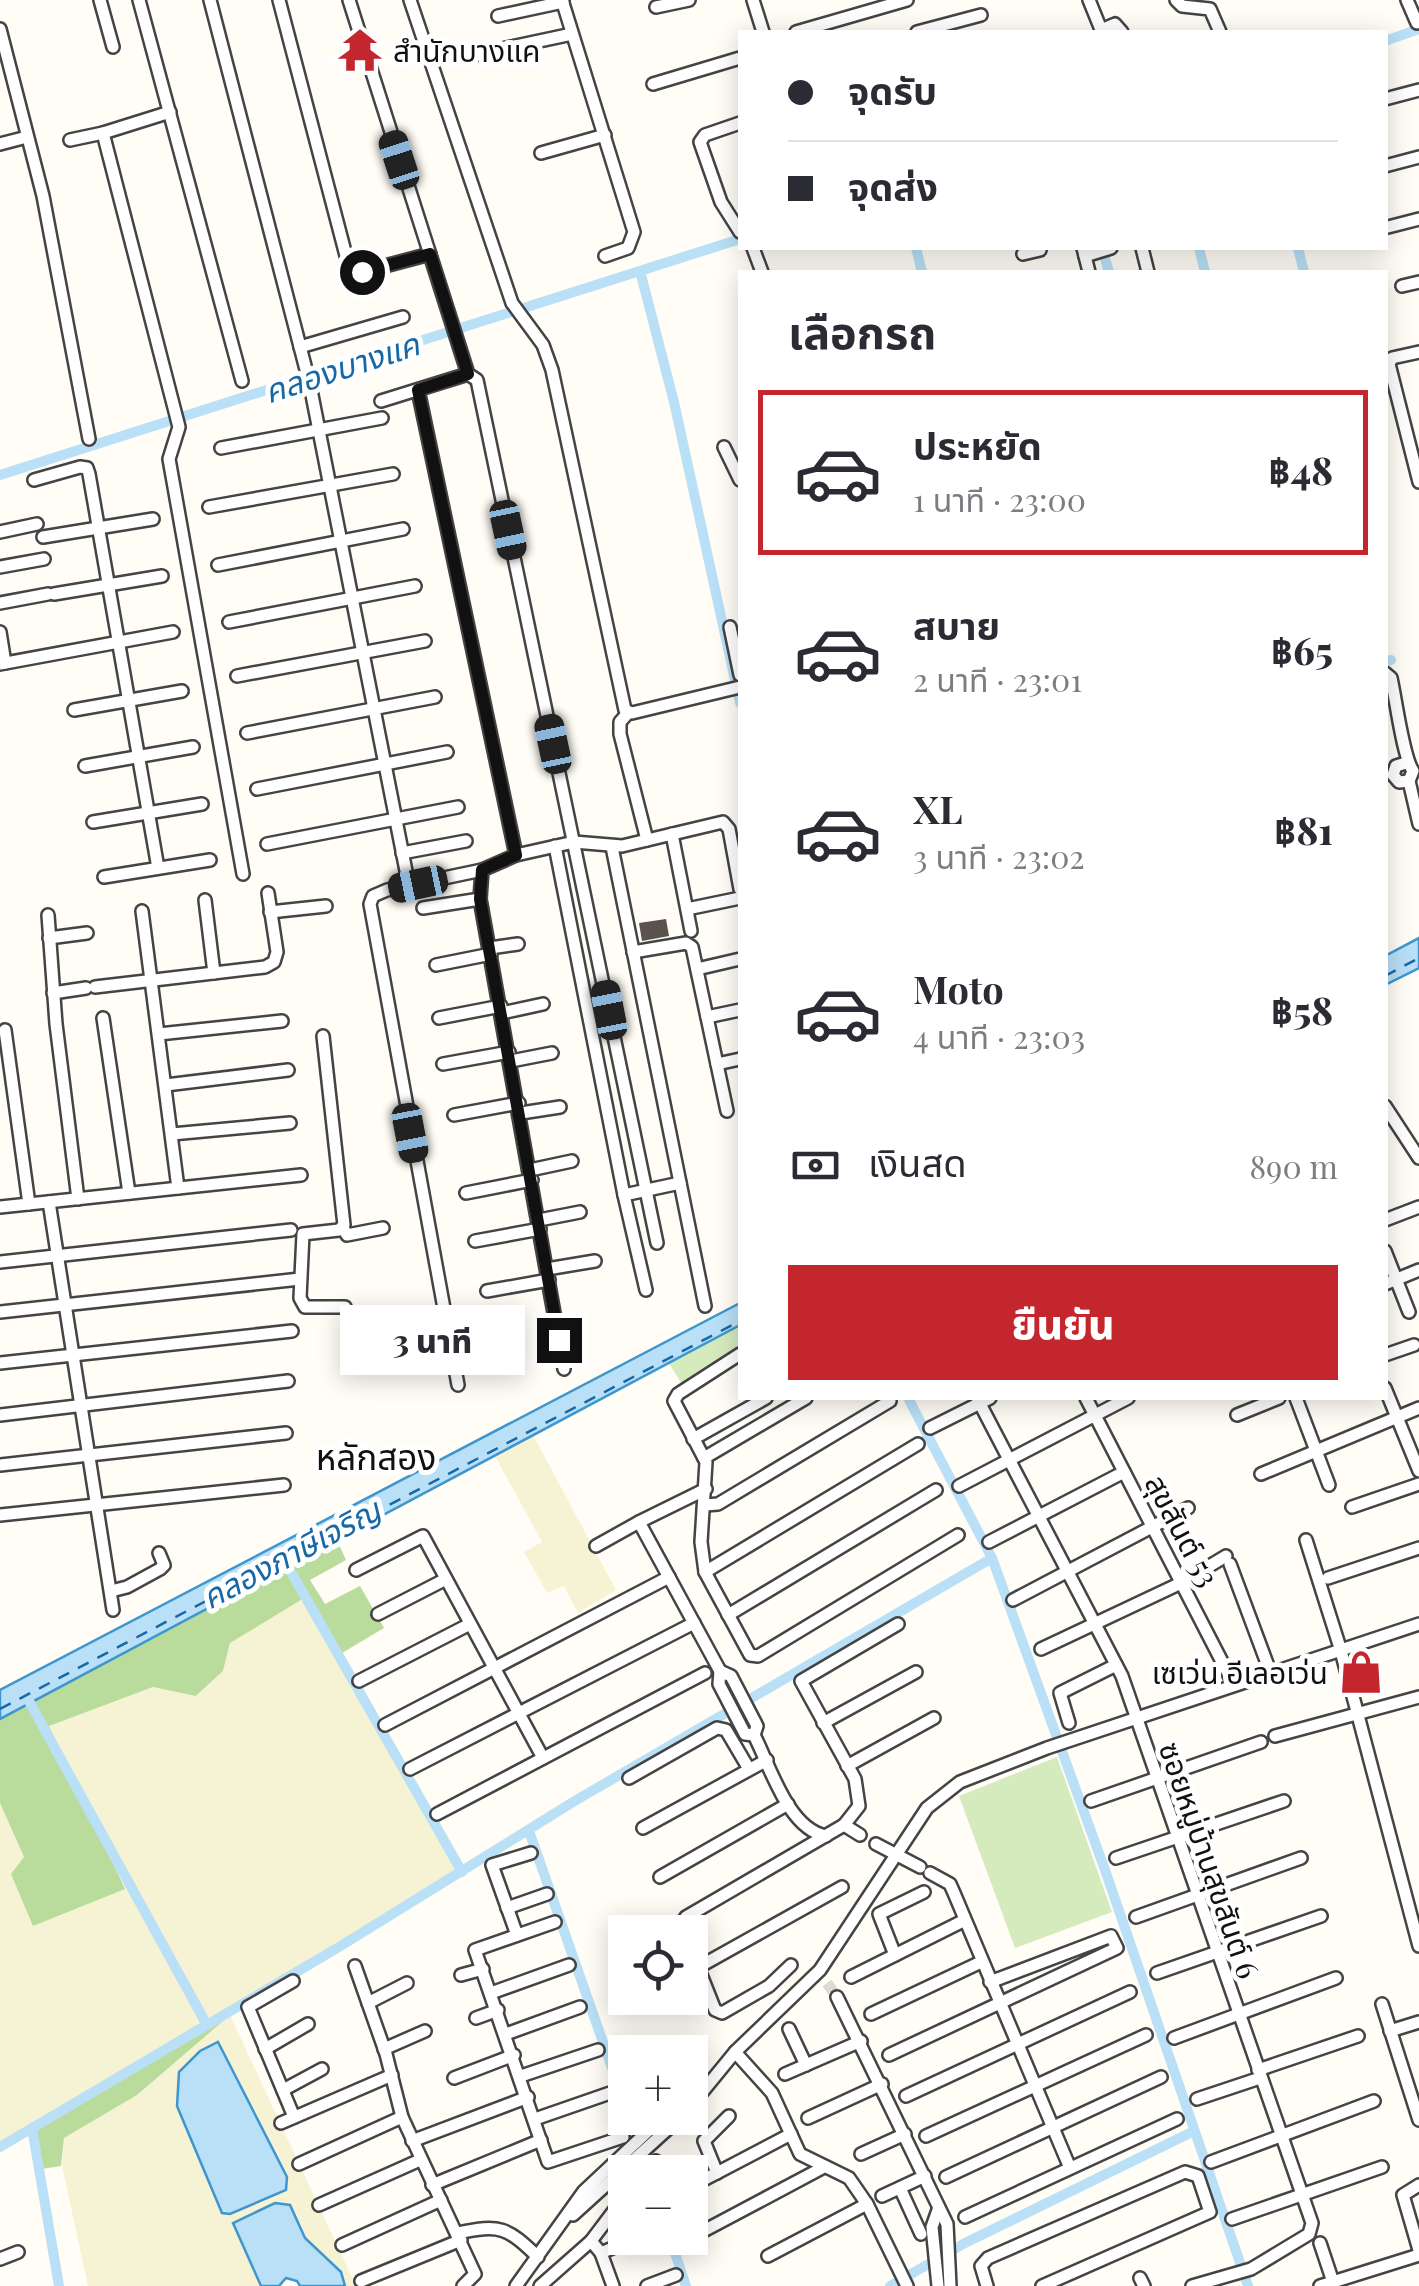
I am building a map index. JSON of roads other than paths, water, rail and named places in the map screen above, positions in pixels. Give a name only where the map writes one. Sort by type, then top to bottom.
[{"type":"street","points":[[100,0],[113,47]]},
{"type":"street","points":[[139,0],[242,381]]},
{"type":"street","points":[[210,0],[308,378],[408,881]]},
{"type":"street","points":[[279,0],[349,267],[352,272],[362,272],[430,254]]},
{"type":"street","points":[[349,0],[468,374],[477,380],[656,1243]]},
{"type":"street","points":[[410,0],[516,308],[543,346],[552,370],[628,712]]},
{"type":"street","points":[[656,8],[689,0]]},
{"type":"street","points":[[753,0],[761,30]]},
{"type":"street","points":[[803,30],[907,0]]},
{"type":"street","points":[[1176,0],[1182,6],[1210,9],[1219,30]]},
{"type":"street","points":[[1408,0],[1417,23]]},
{"type":"street","points":[[498,16],[563,1],[634,232],[628,248],[605,256]]},
{"type":"street","points":[[1094,2],[1101,30]]},
{"type":"street","points":[[925,30],[981,15]]},
{"type":"street","points":[[0,29],[6,77],[43,196],[89,439]]},
{"type":"street","points":[[474,55],[572,34]]},
{"type":"street","points":[[653,84],[738,59]]},
{"type":"street","points":[[1388,98],[1419,90]]},
{"type":"street","points":[[70,140],[170,112]]},
{"type":"street","points":[[738,124],[705,135],[700,142],[721,202],[738,228]]},
{"type":"street","points":[[102,133],[177,417],[180,433],[171,446],[170,459],[243,874]]},
{"type":"street","points":[[541,153],[604,134]]},
{"type":"street","points":[[0,144],[27,137]]},
{"type":"street","points":[[1388,165],[1419,157]]},
{"type":"street","points":[[1388,227],[1419,219]]},
{"type":"street","points":[[1024,254],[1037,250]]},
{"type":"street","points":[[1402,286],[1419,282]]},
{"type":"street","points":[[300,347],[403,317]]},
{"type":"street","points":[[1419,352],[1388,358],[1419,482]]},
{"type":"street","points":[[381,402],[468,374]]},
{"type":"street","points":[[418,390],[516,855]]},
{"type":"street","points":[[221,448],[382,418]]},
{"type":"street","points":[[724,447],[738,476]]},
{"type":"street","points":[[34,480],[86,468],[158,868]]},
{"type":"street","points":[[209,507],[393,474]]},
{"type":"street","points":[[43,537],[153,519]]},
{"type":"street","points":[[0,532],[37,524]]},
{"type":"street","points":[[218,564],[403,529]]},
{"type":"street","points":[[0,568],[44,560]]},
{"type":"street","points":[[0,603],[162,576]]},
{"type":"street","points":[[229,622],[414,586]]},
{"type":"street","points":[[730,627],[738,665]]},
{"type":"street","points":[[0,632],[3,664],[173,632]]},
{"type":"street","points":[[237,676],[425,641]]},
{"type":"street","points":[[1388,676],[1402,723],[1406,764],[1413,772],[1409,781],[1419,824]]},
{"type":"street","points":[[647,840],[620,722],[628,712],[738,687]]},
{"type":"street","points":[[74,710],[182,691]]},
{"type":"street","points":[[248,733],[435,696]]},
{"type":"street","points":[[85,766],[193,747]]},
{"type":"street","points":[[256,789],[447,752]]},
{"type":"street","points":[[1406,764],[1396,766],[1389,776],[1399,782],[1409,781]]},
{"type":"street","points":[[93,822],[202,804]]},
{"type":"street","points":[[267,844],[458,806]]},
{"type":"street","points":[[458,1385],[370,904],[373,896],[482,870],[516,855],[555,846],[574,842],[612,847],[719,822],[727,825],[738,879]]},
{"type":"street","points":[[672,834],[691,931]]},
{"type":"street","points":[[402,853],[466,841]]},
{"type":"street","points":[[555,846],[646,1290]]},
{"type":"street","points":[[612,847],[705,1306]]},
{"type":"street","points":[[104,878],[210,860]]},
{"type":"street","points":[[482,870],[480,899],[564,1369]]},
{"type":"street","points":[[53,993],[264,967],[274,962],[277,952],[268,893]]},
{"type":"street","points":[[686,909],[738,898]]},
{"type":"street","points":[[423,908],[480,899]]},
{"type":"street","points":[[206,900],[214,972]]},
{"type":"street","points":[[270,912],[326,906]]},
{"type":"street","points":[[142,910],[178,1188]]},
{"type":"street","points":[[48,915],[53,993],[78,1199]]},
{"type":"street","points":[[49,938],[87,933]]},
{"type":"street","points":[[436,965],[518,944]]},
{"type":"street","points":[[633,952],[690,944],[727,1111]]},
{"type":"street","points":[[696,969],[738,959]]},
{"type":"street","points":[[439,1018],[543,1004]]},
{"type":"street","points":[[707,1017],[738,1010]]},
{"type":"street","points":[[103,1018],[129,1193]]},
{"type":"street","points":[[159,1034],[282,1022]]},
{"type":"street","points":[[5,1030],[29,1204]]},
{"type":"street","points":[[323,1036],[343,1228],[348,1235],[383,1228]]},
{"type":"street","points":[[443,1064],[552,1053]]},
{"type":"street","points":[[717,1064],[738,1060]]},
{"type":"street","points":[[166,1085],[288,1070]]},
{"type":"street","points":[[454,1115],[560,1107]]},
{"type":"street","points":[[1388,1111],[1419,1158]]},
{"type":"street","points":[[172,1134],[290,1123]]},
{"type":"street","points":[[466,1193],[572,1161]]},
{"type":"street","points":[[0,1207],[301,1175]]},
{"type":"street","points":[[624,1195],[680,1183]]},
{"type":"street","points":[[50,1202],[114,1610]]},
{"type":"street","points":[[1388,1219],[1419,1207]]},
{"type":"street","points":[[475,1241],[580,1212]]},
{"type":"street","points":[[343,1228],[303,1234],[300,1298],[305,1306],[344,1307]]},
{"type":"street","points":[[0,1262],[291,1230]]},
{"type":"street","points":[[487,1291],[595,1261]]},
{"type":"street","points":[[1410,1312],[1390,1282],[1419,1270]]},
{"type":"street","points":[[0,1312],[300,1279]]},
{"type":"street","points":[[0,1363],[292,1331]]},
{"type":"street","points":[[1388,1354],[1414,1344]]},
{"type":"street","points":[[738,1355],[678,1394],[674,1401],[708,1473],[701,1542],[705,1572],[747,1651],[758,1656],[958,1536]]},
{"type":"street","points":[[0,1415],[288,1382]]},
{"type":"street","points":[[1388,1395],[1419,1471]]},
{"type":"street","points":[[692,1440],[762,1400]]},
{"type":"street","points":[[704,1458],[803,1400]]},
{"type":"street","points":[[930,1428],[980,1400]]},
{"type":"street","name":"ซอยหมู่บ้านสุขสันต์ 6","points":[[982,1400],[1116,1665],[1312,2222],[1309,2234],[1251,2269],[1192,2286]]},
{"type":"street","name":"สุขสันต์ 53","points":[[1087,1400],[1234,1685]]},
{"type":"street","points":[[958,1486],[1124,1400]]},
{"type":"street","points":[[1237,1414],[1274,1400]]},
{"type":"street","points":[[1297,1400],[1329,1485]]},
{"type":"street","points":[[705,1505],[718,1504],[890,1401]]},
{"type":"street","points":[[1261,1474],[1419,1408]]},
{"type":"street","points":[[0,1465],[286,1433]]},
{"type":"street","points":[[705,1572],[918,1444]]},
{"type":"street","points":[[989,1542],[1124,1472]]},
{"type":"street","points":[[1352,1507],[1419,1484]]},
{"type":"street","points":[[0,1516],[284,1485]]},
{"type":"street","points":[[596,1546],[706,1489]]},
{"type":"street","points":[[728,1615],[936,1490]]},
{"type":"street","points":[[1013,1600],[1188,1508]]},
{"type":"street","points":[[638,1522],[788,1804],[806,1826],[826,1836]]},
{"type":"street","points":[[356,1570],[422,1536],[543,1758]]},
{"type":"street","points":[[1306,1540],[1341,1651],[1419,1946]]},
{"type":"street","points":[[1328,1578],[1419,1548]]},
{"type":"street","points":[[111,1591],[128,1587],[160,1569],[164,1565],[160,1553]]},
{"type":"street","points":[[1041,1649],[1228,1560],[1271,1674]]},
{"type":"street","points":[[385,1725],[669,1577]]},
{"type":"street","points":[[378,1614],[446,1580]]},
{"type":"street","points":[[410,1770],[694,1623]]},
{"type":"street","points":[[358,1681],[470,1624]]},
{"type":"street","points":[[691,1915],[826,1836],[844,1824],[859,1806],[859,1792],[802,1680],[898,1624]]},
{"type":"street","points":[[708,2084],[735,2052],[824,1976],[927,1808],[960,1782],[1047,1748],[1419,1624]]},
{"type":"street","points":[[1069,1723],[1060,1694],[1116,1665]]},
{"type":"street","points":[[822,1724],[916,1672]]},
{"type":"street","points":[[437,1814],[704,1673]]},
{"type":"street","points":[[719,1678],[732,1679],[752,1732]]},
{"type":"street","points":[[1274,1736],[1419,1697]]},
{"type":"street","points":[[847,1766],[934,1718]]},
{"type":"street","points":[[629,1778],[716,1728],[726,1730],[749,1770]]},
{"type":"street","points":[[1091,1801],[1261,1742]]},
{"type":"street","points":[[643,1828],[766,1760]]},
{"type":"street","points":[[1116,1858],[1284,1801]]},
{"type":"street","points":[[660,1876],[788,1804]]},
{"type":"street","points":[[844,1824],[860,1836]]},
{"type":"street","points":[[876,1844],[950,1884],[1070,2168]]},
{"type":"street","points":[[516,1935],[492,1866],[531,1852]]},
{"type":"street","points":[[1136,1917],[1300,1858]]},
{"type":"street","points":[[708,1962],[842,1886]]},
{"type":"street","points":[[895,1955],[879,1914],[924,1892]]},
{"type":"street","points":[[507,1908],[547,1894]]},
{"type":"street","points":[[1158,1973],[1321,1916]]},
{"type":"street","points":[[556,1922],[476,1950],[548,2162],[623,2137]]},
{"type":"street","points":[[851,1977],[963,1922]]},
{"type":"street","points":[[889,2055],[1115,1950],[1113,1937],[990,1982]]},
{"type":"street","points":[[871,2014],[981,1962]]},
{"type":"street","points":[[708,1993],[715,2010],[726,2013],[769,1986],[791,1965]]},
{"type":"street","points":[[354,1966],[384,2049],[402,2117],[476,2277],[464,2286]]},
{"type":"street","points":[[491,1993],[569,1966]]},
{"type":"street","points":[[461,1975],[483,1969]]},
{"type":"street","points":[[1174,2038],[1336,1978]]},
{"type":"street","points":[[293,1981],[248,2006],[294,2117]]},
{"type":"street","points":[[368,2003],[407,1983]]},
{"type":"street","points":[[906,2096],[1130,1992]]},
{"type":"street","points":[[838,1997],[948,2224],[950,2281]]},
{"type":"street","points":[[1382,2004],[1415,2094],[1419,2120]]},
{"type":"street","points":[[506,2034],[580,2007]]},
{"type":"street","points":[[476,2018],[498,2010]]},
{"type":"street","points":[[1390,2030],[1419,2022]]},
{"type":"street","points":[[264,2048],[308,2024]]},
{"type":"street","points":[[789,2029],[806,2065]]},
{"type":"street","points":[[384,2049],[425,2031]]},
{"type":"street","points":[[926,2136],[1146,2035]]},
{"type":"street","points":[[1197,2099],[1358,2036]]},
{"type":"street","points":[[786,2074],[861,2041]]},
{"type":"street","points":[[521,2076],[598,2050]]},
{"type":"street","points":[[735,2052],[772,2093],[800,2154],[849,2178],[867,2204],[907,2284]]},
{"type":"street","points":[[454,2078],[514,2055]]},
{"type":"street","points":[[283,2090],[322,2069]]},
{"type":"street","points":[[281,2123],[392,2075]]},
{"type":"street","points":[[946,2176],[1161,2078]]},
{"type":"street","points":[[808,2118],[882,2084]]},
{"type":"street","points":[[535,2118],[608,2095]]},
{"type":"street","points":[[412,2141],[528,2097]]},
{"type":"street","points":[[1211,2162],[1374,2101]]},
{"type":"street","points":[[716,2173],[704,2141],[729,2116]]},
{"type":"street","points":[[299,2164],[402,2117]]},
{"type":"street","points":[[964,2217],[1177,2119]]},
{"type":"street","points":[[708,2177],[791,2134]]},
{"type":"street","points":[[861,2154],[905,2134]]},
{"type":"street","points":[[516,2286],[566,2220],[646,2135]]},
{"type":"street","points":[[589,2195],[660,2135]]},
{"type":"street","points":[[432,2184],[541,2140]]},
{"type":"street","points":[[319,2205],[420,2160]]},
{"type":"street","points":[[1232,2219],[1382,2167]]},
{"type":"street","points":[[708,2229],[824,2168]]},
{"type":"street","points":[[987,2286],[981,2266],[988,2258],[1186,2172],[1198,2176],[1210,2212],[1042,2286]]},
{"type":"street","points":[[882,2196],[925,2176]]},
{"type":"street","points":[[1320,2243],[1326,2284],[1419,2252],[1403,2195],[1419,2184]]},
{"type":"street","points":[[900,2188],[927,2231],[937,2283]]},
{"type":"street","points":[[342,2245],[441,2200]]},
{"type":"street","points":[[768,2256],[867,2204]]},
{"type":"street","points":[[927,2231],[938,2210]]},
{"type":"street","points":[[540,2286],[592,2241],[608,2219]]},
{"type":"street","points":[[361,2281],[459,2237],[497,2227],[508,2231],[538,2257]]},
{"type":"street","points":[[592,2241],[601,2252],[613,2286]]},
{"type":"street","points":[[601,2252],[608,2249]]},
{"type":"street","points":[[0,2259],[18,2252]]},
{"type":"street","points":[[647,2286],[676,2274]]},
{"type":"water","points":[[1419,938],[1419,968],[1388,984],[1388,954]]},
{"type":"water","name":"คลองภาษีเจริญ","points":[[738,1304],[738,1326],[0,1719],[0,1690]]},
{"type":"water","points":[[218,2042],[287,2177],[286,2190],[230,2214],[222,2213],[177,2106],[179,2072],[200,2051]]},
{"type":"water","points":[[275,2203],[290,2205],[305,2238],[341,2272],[345,2286],[300,2286],[286,2278],[279,2286],[261,2286],[233,2223]]},
{"type":"waterway","name":"คลองบางแค","points":[[1388,40],[1419,29]]},
{"type":"waterway","name":"คลองบางแค","points":[[0,475],[738,240]]},
{"type":"waterway","points":[[916,250],[922,270]]},
{"type":"waterway","points":[[1103,250],[1108,270]]},
{"type":"waterway","points":[[1200,250],[1204,270]]},
{"type":"waterway","points":[[1298,250],[1304,270]]},
{"type":"waterway","points":[[640,271],[674,402],[738,694]]},
{"type":"waterway","points":[[909,1400],[992,1558],[1105,1870],[1248,2286]]},
{"type":"waterway","name":"คลองภาษีเจริญ","points":[[282,1556],[462,1872]]},
{"type":"waterway","points":[[0,2147],[339,1947],[573,1802],[992,1558]]},
{"type":"waterway","points":[[24,1692],[207,2025]]},
{"type":"waterway","points":[[529,1831],[608,2056]]},
{"type":"waterway","points":[[32,2128],[59,2286]]},
{"type":"waterway","points":[[890,2286],[965,2243],[1192,2132]]},
{"type":"waterway","points":[[635,2135],[642,2155]]},
{"type":"waterway","points":[[676,2255],[686,2286]]},
{"type":"tunnel","points":[[827,1983],[837,1997]]},
{"type":"place","name":"สำนักบางแค","points":[[360,50]]},
{"type":"place","name":"เซเว่น อีเลอเว่น","points":[[1361,1672]]},
{"type":"district","name":"หลักสอง","points":[[376,1455]]}]
